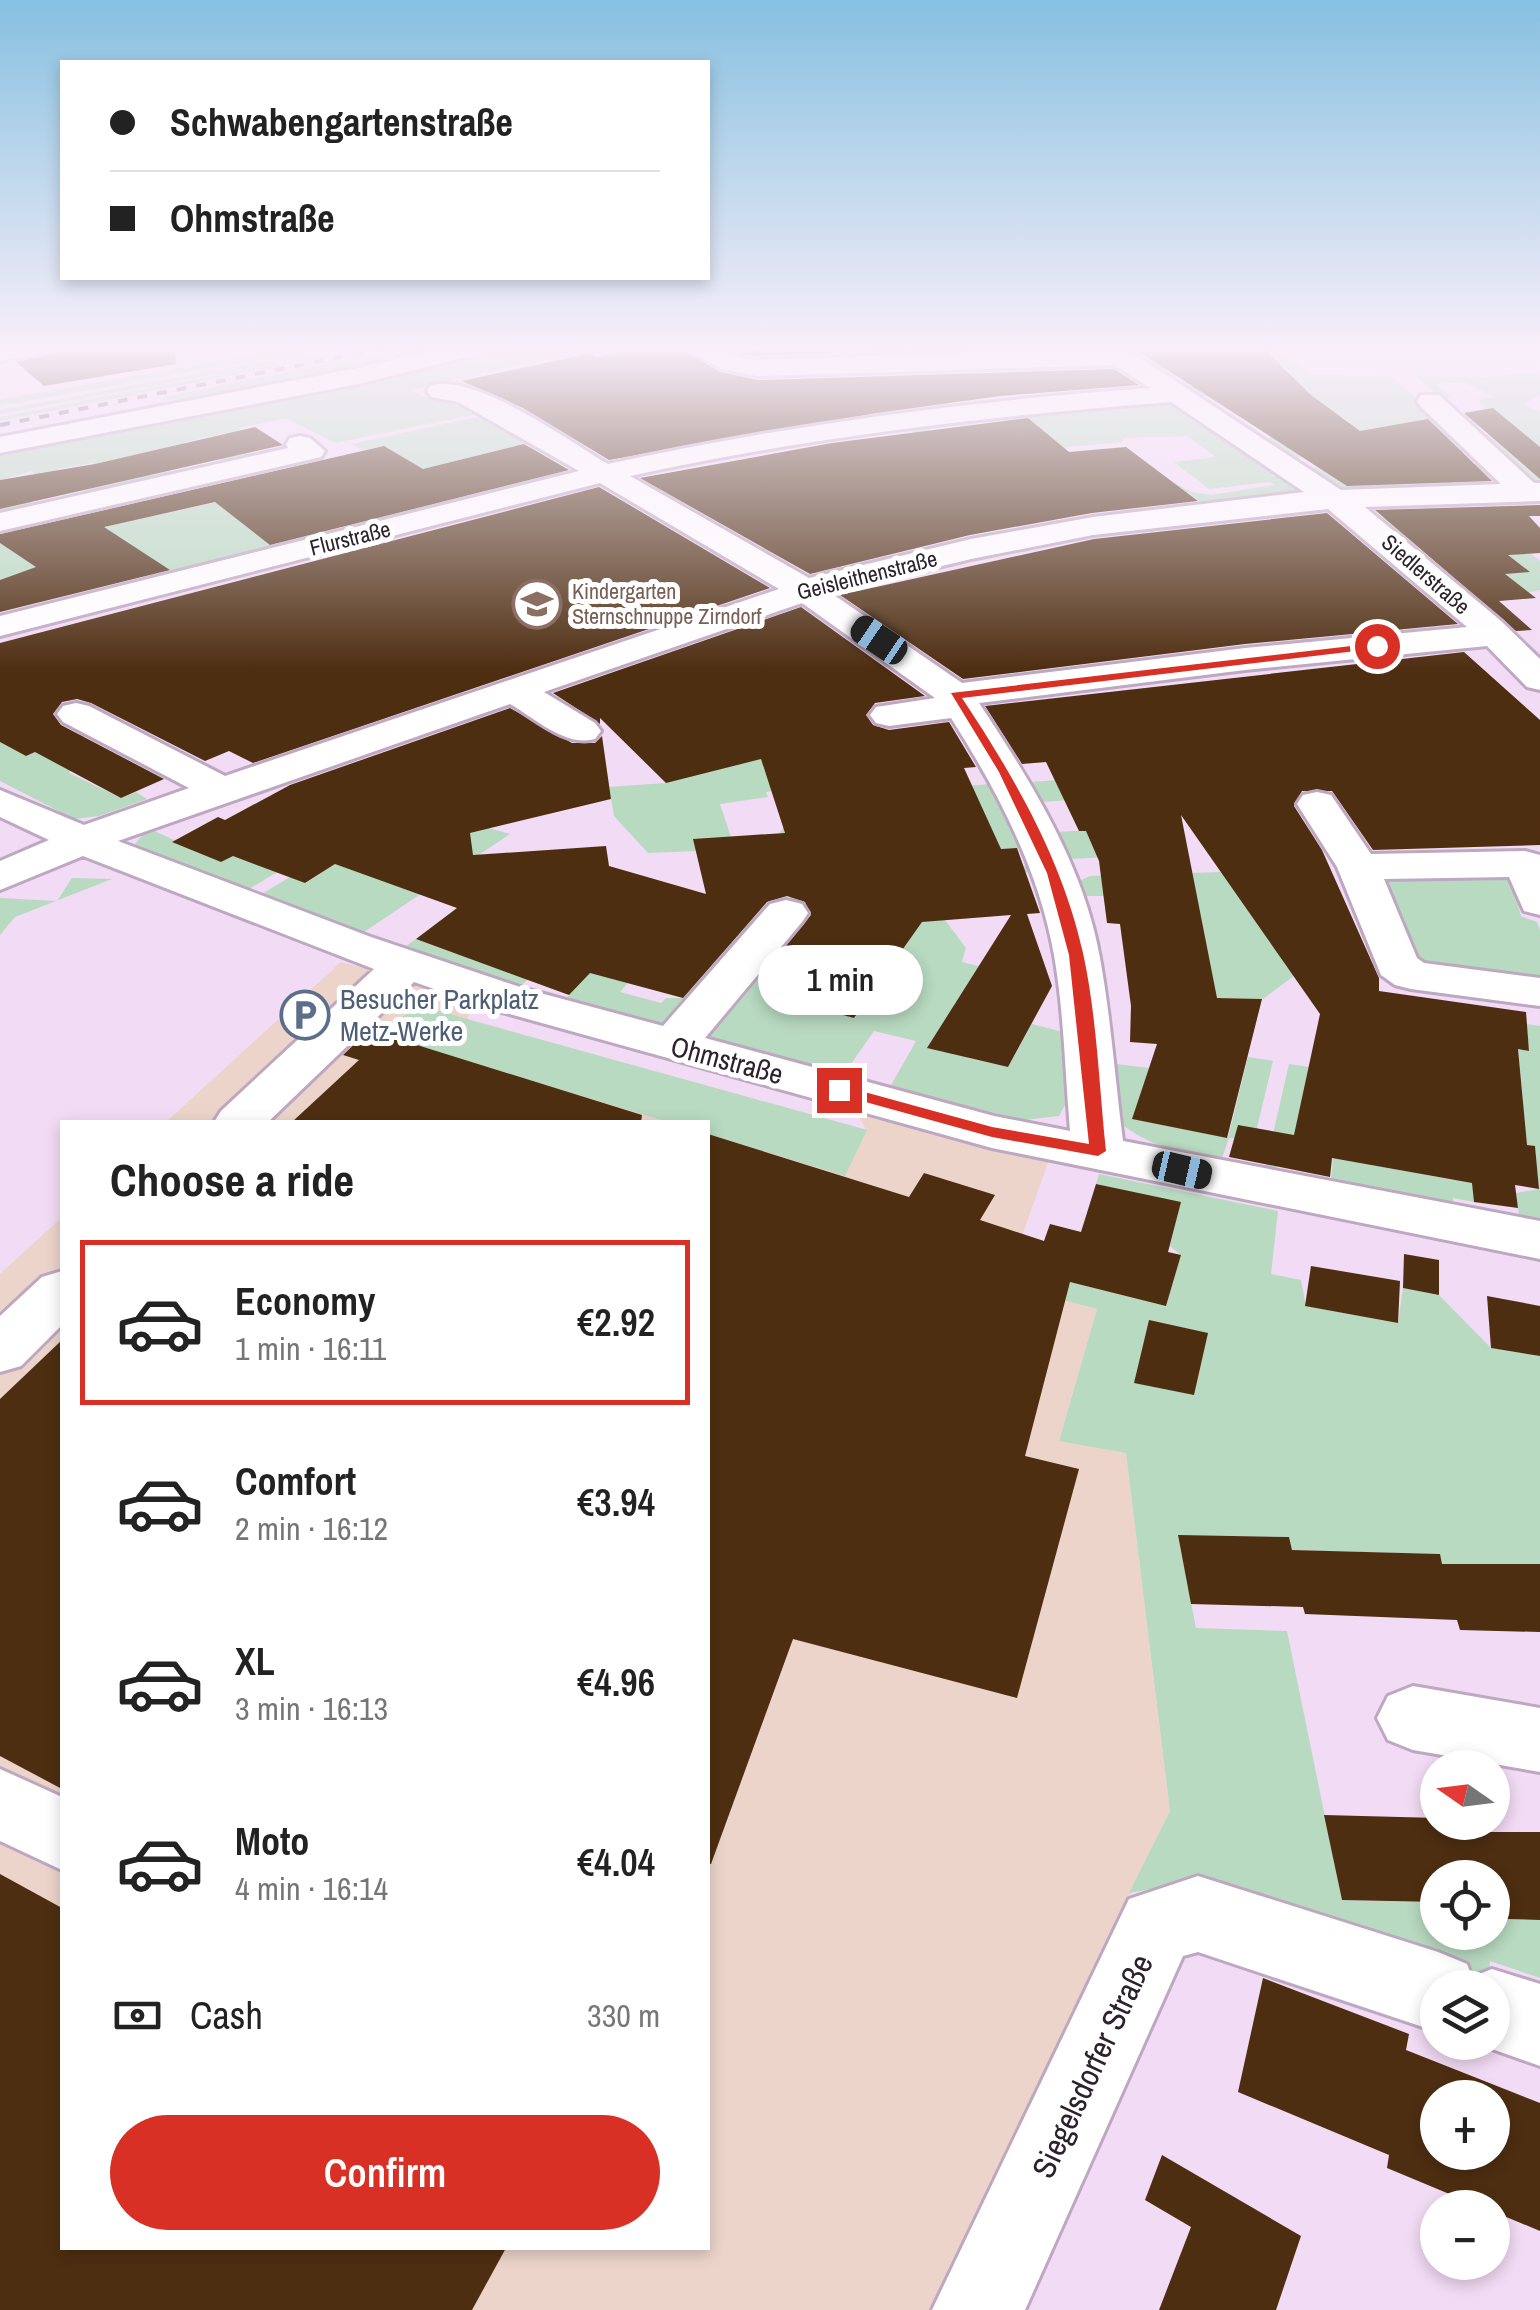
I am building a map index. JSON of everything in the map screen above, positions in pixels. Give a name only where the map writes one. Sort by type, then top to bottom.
[{"type":"street","points":[[0,522],[299,454]]},
{"type":"street","points":[[571,454],[606,473],[641,512],[806,590],[946,701],[1005,772],[1054,873],[1076,955],[1098,1151]]},
{"type":"street","name":"Flurstraße","points":[[0,626],[606,473],[702,454]]},
{"type":"street","name":"Siedlerstraße","points":[[1268,454],[1336,499],[1495,635],[1540,679]]},
{"type":"street","points":[[1490,454],[1533,492]]},
{"type":"street","name":"Geisleithenstraße","points":[[0,877],[222,790],[806,590],[971,549],[1094,526],[1336,499],[1533,492]]},
{"type":"street","points":[[930,524],[971,549]]},
{"type":"street","points":[[887,712],[1238,660],[1495,635]]},
{"type":"street","points":[[512,689],[582,731]]},
{"type":"street","points":[[76,714],[222,790]]},
{"type":"street","name":"Ohmstraße","points":[[0,802],[82,842],[512,1000],[992,1132],[1540,1240]]},
{"type":"street","points":[[1316,804],[1358,868],[1397,965],[1411,975],[1540,992]]},
{"type":"street","points":[[1358,868],[1525,864],[1540,902]]},
{"type":"street","points":[[674,1045],[786,914]]},
{"type":"street","points":[[241,1120],[406,964]]},
{"type":"street","points":[[0,1351],[60,1294]]},
{"type":"street","points":[[1413,1718],[1540,1740]]},
{"type":"street","points":[[0,1802],[60,1835]]},
{"type":"street","name":"Siegelsdorfer Straße","points":[[978,2310],[1156,1926],[1198,1914],[1420,1986]]},
{"type":"street","points":[[1510,2016],[1540,2025]]},
{"type":"shaded area","points":[[341,962],[476,999],[467,1019],[866,1130],[854,1107],[1051,1154],[1005,1284],[1097,1309],[1059,1440],[1126,1453],[1170,1811],[932,2310],[0,2310],[0,1274],[60,1219],[60,2250],[710,2250],[710,1120],[168,1120]]},
{"type":"green space","points":[[173,454],[153,474],[170,471],[178,478],[90,496],[81,490],[102,470],[93,463],[58,469],[31,502],[38,508],[0,517],[0,493],[44,483],[32,471],[0,480],[0,456]]},
{"type":"green space","points":[[214,454],[251,454],[232,467]]},
{"type":"green space","points":[[396,454],[539,454],[568,469],[568,474],[495,492],[483,485],[461,493],[470,500],[356,529],[348,524],[310,530],[321,538],[149,580],[137,570],[0,581],[0,543],[133,516],[159,515],[406,460]]},
{"type":"green space","points":[[942,454],[994,454],[948,458]]},
{"type":"green space","points":[[1212,454],[1248,454],[1278,474],[1264,477],[1280,475],[1297,489],[1277,496],[1203,504],[1189,493],[1119,500],[1164,478],[1192,492],[1211,495],[1275,485],[1270,482],[1209,489],[1174,462],[1216,457]]},
{"type":"green space","points":[[1278,454],[1445,454],[1465,464],[1481,464],[1495,483],[1420,487],[1390,470],[1407,488],[1334,489],[1302,469],[1322,467],[1304,457],[1286,459]]},
{"type":"green space","points":[[1499,454],[1540,454],[1540,482],[1525,478]]},
{"type":"green space","points":[[1394,508],[1409,521],[1480,512],[1540,561],[1540,590],[1475,604],[1453,585],[1474,583],[1513,553],[1486,532],[1399,539],[1377,519],[1384,518],[1378,512]]},
{"type":"green space","points":[[816,656],[763,766],[772,791],[766,792],[768,797],[720,804],[731,837],[696,851],[648,853],[614,816],[609,787],[666,783]]},
{"type":"green space","points":[[89,730],[111,741],[103,744],[87,736],[49,752],[74,767],[69,773],[121,798],[136,792],[147,799],[99,816],[74,819],[0,781],[0,742],[26,756]]},
{"type":"green space","points":[[1111,776],[1172,815],[1133,856],[1067,859],[1055,832],[1154,827],[1083,799],[1041,802],[1031,782]]},
{"type":"green space","points":[[991,784],[1021,848],[1001,849],[1010,867],[1030,866],[1033,872],[1006,873],[945,920],[966,948],[962,962],[979,966],[954,1005],[968,1058],[1008,1067],[1032,1024],[1063,1032],[1070,1096],[1059,1116],[1024,1120],[890,1087],[916,1041],[874,1031],[844,1074],[687,1032],[739,973],[813,992],[804,1005],[855,1018],[899,955],[845,929],[791,915],[790,873],[779,833],[786,825],[853,795]]},
{"type":"green space","points":[[457,819],[510,834],[364,932],[262,894],[290,877],[306,883],[335,864],[309,853],[249,889],[147,853],[135,844],[148,828],[221,862],[261,839]]},
{"type":"green space","points":[[1514,869],[1530,902],[1516,898],[1521,916],[1537,922],[1540,930],[1540,986],[1410,968],[1378,873]]},
{"type":"green space","points":[[1256,871],[1283,961],[1288,969],[1306,967],[1263,999],[1210,998],[1201,915],[1143,913],[1135,896],[1081,896],[1077,882],[1090,876]]},
{"type":"green space","points":[[72,878],[112,879],[57,900]]},
{"type":"green space","points":[[0,898],[56,901],[15,917],[0,935]]},
{"type":"green space","points":[[751,918],[765,922],[695,1011],[677,1007],[661,1024],[566,999],[600,957],[641,968],[620,992],[661,1003],[666,998],[682,998]]},
{"type":"green space","points":[[580,927],[521,986],[406,946],[416,939],[499,969]]},
{"type":"green space","points":[[416,1004],[867,1130],[845,1176],[710,1135],[710,1120],[661,1120],[384,1036]]},
{"type":"green space","points":[[1508,1021],[1540,1026],[1540,1219],[1519,1216],[1516,1193],[1539,1189],[1535,1146],[1473,1186],[1474,1202],[1453,1198],[1453,1205],[1331,1181],[1334,1143],[1282,1133],[1277,1167],[1265,1169],[1289,1064],[1309,1067],[1376,1135],[1373,1165],[1453,1180],[1455,1104],[1523,1100],[1518,1049],[1529,1050],[1527,1031],[1508,1027]]},
{"type":"green space","points":[[1248,1057],[1273,1061],[1254,1140],[1229,1138],[1221,1161],[1158,1145],[1124,1126],[1116,1064],[1149,1068],[1133,1119],[1228,1138]]},
{"type":"green space","points":[[1099,1174],[1278,1211],[1271,1274],[1301,1280],[1306,1306],[1398,1323],[1403,1288],[1439,1295],[1491,1348],[1540,1356],[1540,1564],[1442,1564],[1439,1554],[1292,1550],[1289,1537],[1178,1536],[1196,1628],[1287,1631],[1342,1900],[1420,1902],[1420,1950],[1510,1950],[1510,1919],[1540,1920],[1540,1978],[1490,1961],[1489,1970],[1434,1970],[1198,1895],[1162,1887],[1129,1893],[1170,1811],[1126,1453],[1059,1441],[1097,1309],[1005,1285],[1032,1273],[1166,1305],[1181,1255],[1170,1246],[1180,1204],[1096,1184]]},
{"type":"building","points":[[139,454],[244,454],[0,509],[0,480]]},
{"type":"building","points":[[350,454],[397,454],[423,469],[484,454],[541,454],[569,470],[270,545],[215,502],[104,527],[170,570],[0,612],[0,580],[36,567],[0,543],[0,534]]},
{"type":"building","points":[[599,454],[644,454],[609,460]]},
{"type":"building","points":[[773,454],[1135,454],[1198,501],[1092,513],[970,535],[810,574],[640,478]]},
{"type":"building","points":[[1297,454],[1464,454],[1492,481],[1347,486]]},
{"type":"building","points":[[1511,454],[1540,454],[1540,479]]},
{"type":"building","points":[[599,487],[770,588],[253,763],[229,751],[205,761],[91,703],[77,699],[62,702],[53,714],[61,725],[164,779],[121,798],[35,752],[26,756],[0,742],[0,643]]},
{"type":"building","points":[[1540,505],[1540,516],[1529,516],[1540,528],[1540,553],[1508,555],[1530,572],[1505,574],[1536,598],[1499,601],[1532,630],[1516,631],[1375,510]]},
{"type":"building","points":[[1327,513],[1458,624],[1245,644],[963,679],[840,595],[1094,539]]},
{"type":"building","points":[[801,607],[925,696],[875,703],[866,715],[873,725],[889,730],[949,722],[976,767],[964,768],[1001,849],[1017,848],[1040,913],[1027,914],[1052,986],[1008,1067],[927,1048],[1011,915],[922,922],[854,1018],[803,1004],[812,993],[759,979],[811,915],[805,902],[787,896],[767,902],[683,998],[590,973],[569,995],[416,939],[457,908],[335,864],[305,883],[233,856],[221,862],[172,842],[218,817],[225,820],[290,785],[510,708],[572,743],[595,743],[602,736],[611,799],[470,833],[473,855],[606,846],[609,866],[706,894],[693,839],[785,833],[761,759],[666,783],[600,718],[600,724],[553,693]]},
{"type":"building","points":[[1464,652],[1540,720],[1540,845],[1373,850],[1332,791],[1302,791],[1294,806],[1322,850],[1379,978],[1379,991],[1526,1012],[1529,1051],[1518,1049],[1527,1145],[1535,1146],[1539,1189],[1515,1185],[1518,1208],[1474,1202],[1472,1183],[1332,1158],[1330,1177],[1229,1157],[1238,1125],[1294,1135],[1320,1014],[1181,815],[1217,998],[1262,999],[1227,1138],[1132,1119],[1157,1044],[1130,1042],[1131,1006],[1120,924],[1107,923],[1099,861],[1086,831],[1079,831],[1046,762],[1022,764],[985,706]]},
{"type":"building","points":[[369,1030],[642,1115],[641,1120],[294,1120],[359,1060],[343,1055]]},
{"type":"building","points":[[710,1135],[909,1197],[924,1173],[995,1195],[980,1220],[1044,1241],[1050,1224],[1081,1232],[1096,1184],[1181,1202],[1168,1252],[1181,1255],[1166,1306],[1070,1282],[1025,1456],[1079,1469],[1017,1698],[793,1639],[711,1864]]},
{"type":"building","points":[[1404,1254],[1439,1260],[1439,1295],[1403,1288]]},
{"type":"building","points":[[1311,1266],[1400,1281],[1398,1323],[1305,1306]]},
{"type":"building","points":[[1487,1296],[1540,1306],[1540,1356],[1491,1348]]},
{"type":"building","points":[[1149,1320],[1208,1333],[1194,1395],[1134,1383]]},
{"type":"building","points":[[60,1342],[60,1788],[0,1756],[0,1399]]},
{"type":"building","points":[[1178,1535],[1289,1537],[1292,1550],[1440,1554],[1442,1564],[1540,1564],[1540,1632],[1460,1630],[1457,1620],[1305,1614],[1303,1607],[1191,1604]]},
{"type":"building","points":[[1324,1815],[1420,1818],[1420,1840],[1510,1840],[1510,1832],[1540,1832],[1540,1920],[1510,1919],[1510,1860],[1420,1860],[1420,1902],[1342,1900]]},
{"type":"building","points":[[0,1874],[60,1907],[60,2250],[505,2250],[472,2310],[0,2310]]},
{"type":"building","points":[[1263,1978],[1409,2034],[1406,2050],[1420,2056],[1420,2060],[1431,2060],[1482,2080],[1420,2080],[1420,2170],[1510,2170],[1510,2091],[1540,2103],[1540,2231],[1510,2218],[1510,2190],[1440,2190],[1387,2168],[1389,2155],[1238,2092]]},
{"type":"building","points":[[1162,2155],[1301,2236],[1276,2310],[1159,2310],[1191,2227],[1145,2200]]},
{"type":"place","name":"Kindergarten Sternschnuppe Zirndorf","points":[[537,604]]},
{"type":"place","name":"Besucher Parkplatz Metz-Werke","points":[[305,1015]]},
{"type":"route","points":[[839,1090],[992,1132],[1098,1151],[1076,955],[1054,873],[1005,772],[955,696],[1377,646]]}]
